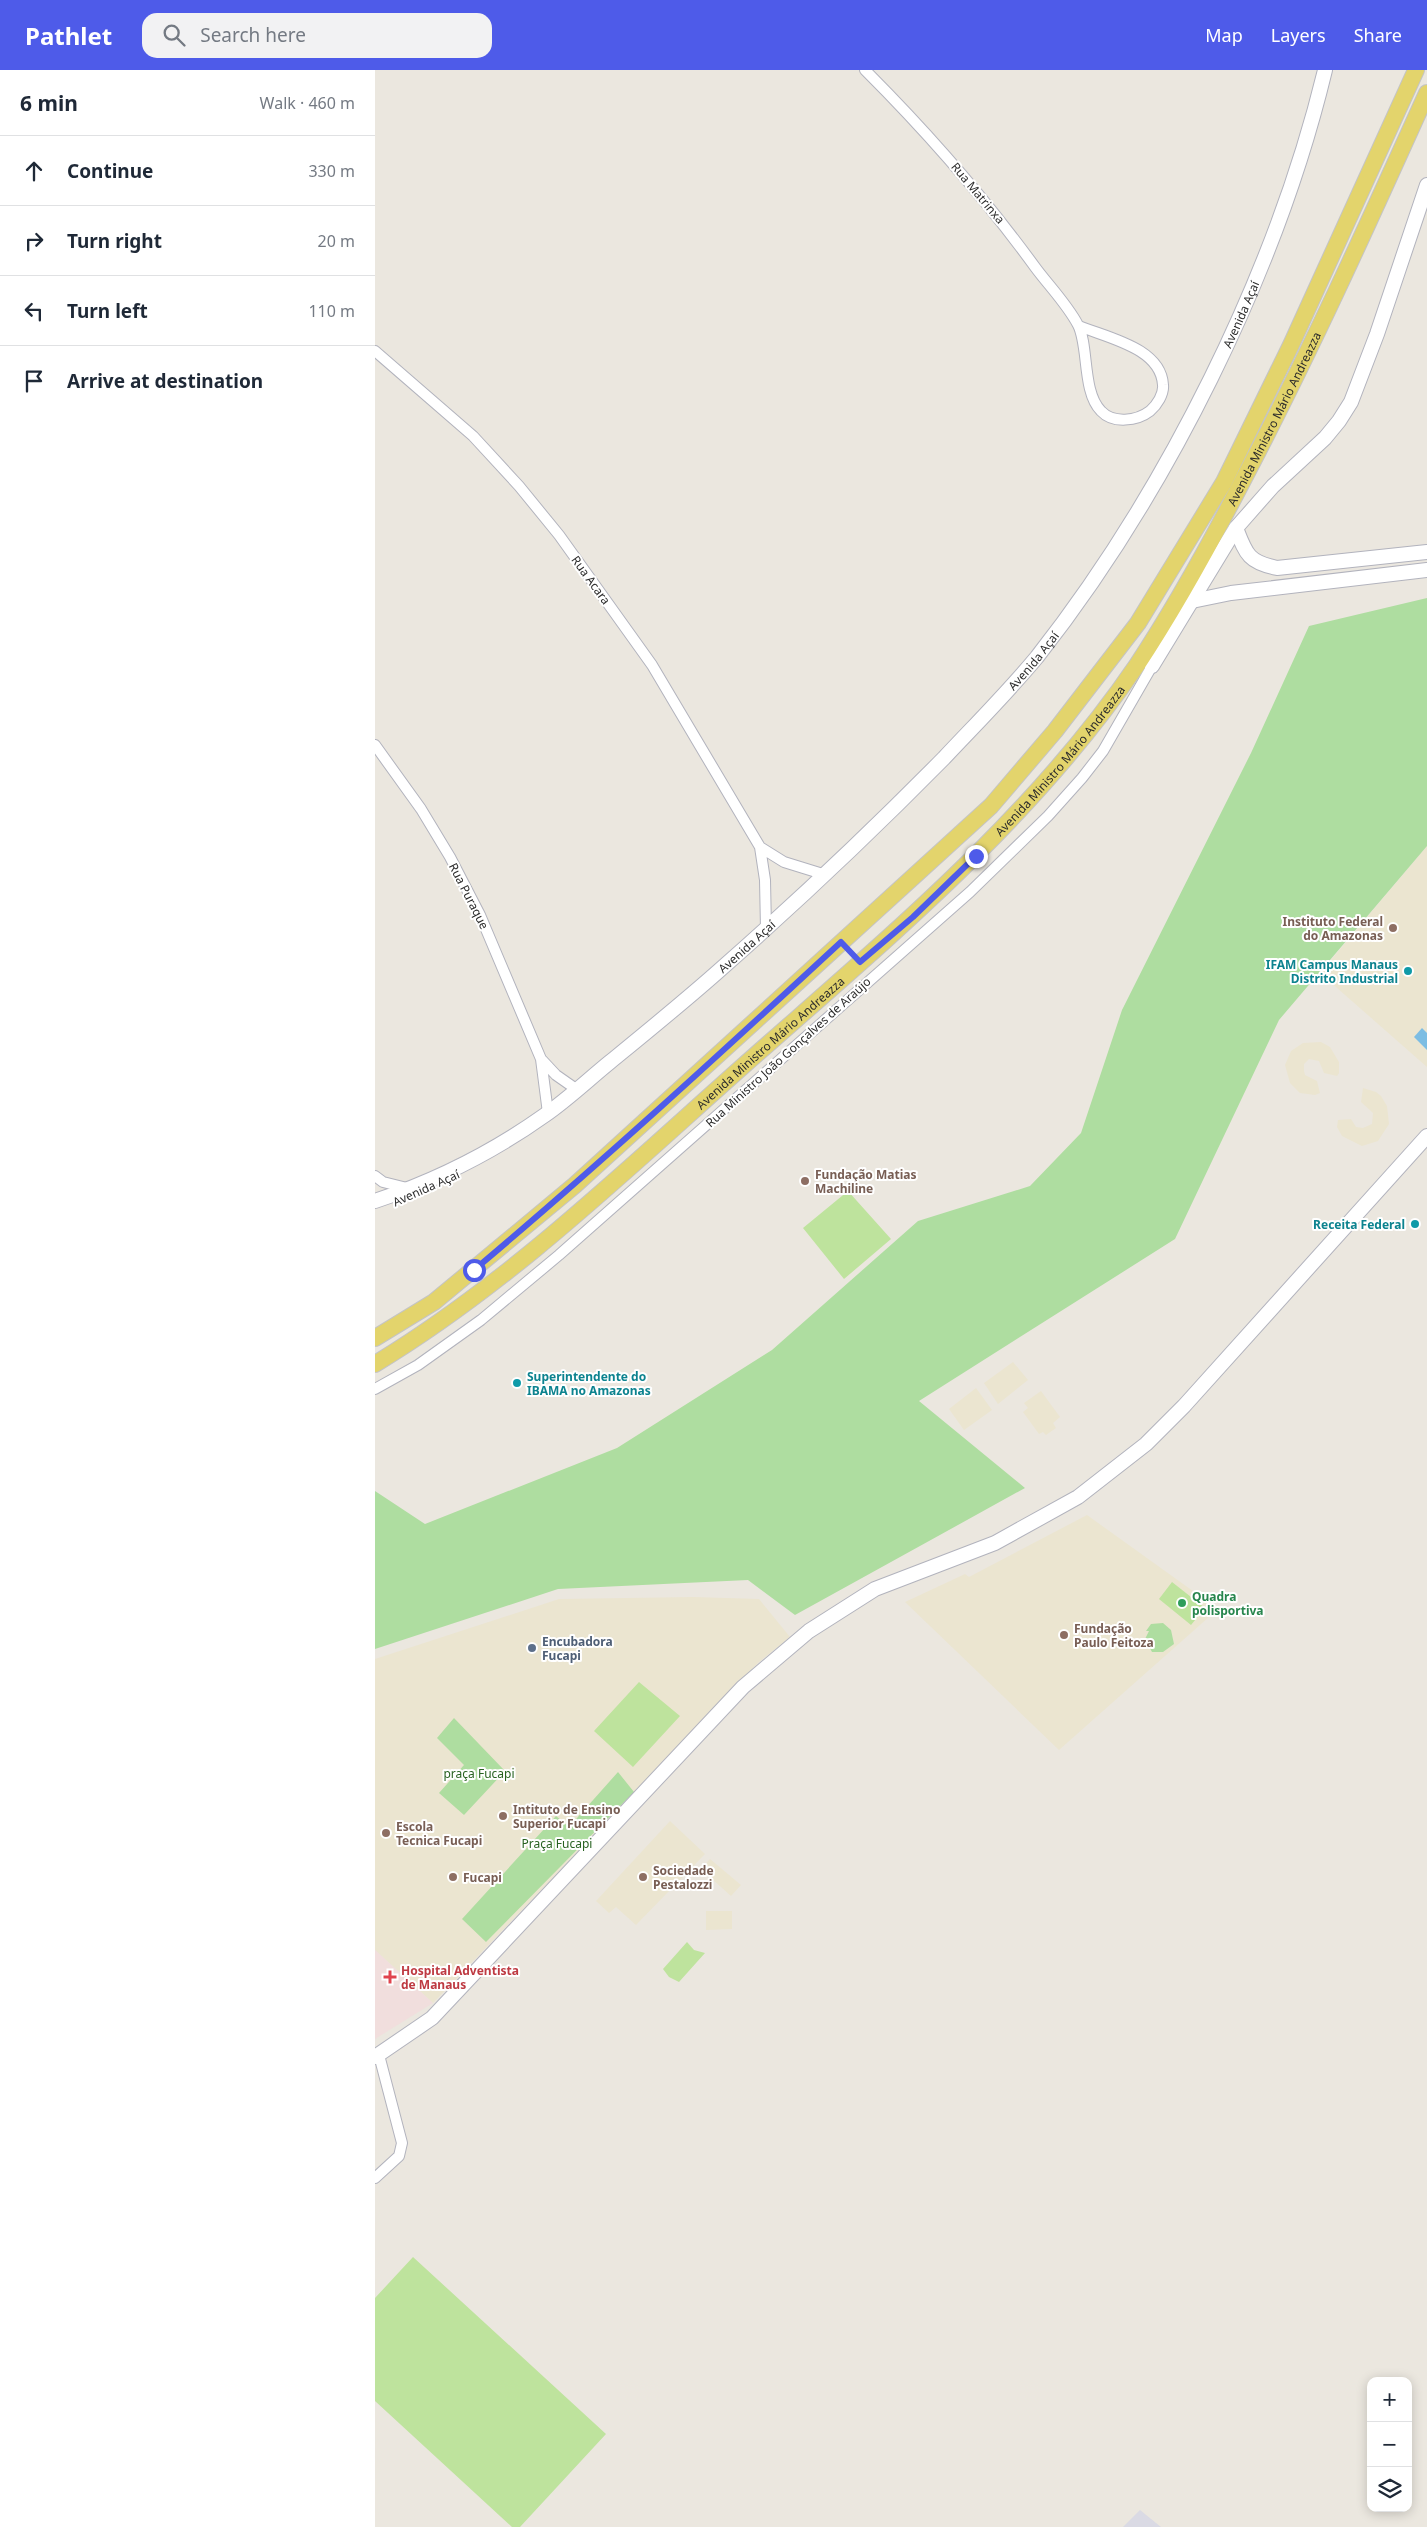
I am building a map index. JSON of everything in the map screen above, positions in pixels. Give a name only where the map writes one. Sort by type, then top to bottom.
[{"type":"main road","name":"Avenida Ministro Mário Andreazza","points":[[375,1338],[434,1302],[561,1197],[687,1085],[991,806],[1055,731],[1138,623],[1224,482],[1291,346],[1416,70]]},
{"type":"main road","name":"Avenida Ministro Mário Andreazza","points":[[375,1364],[451,1315],[586,1205],[927,903],[976,856],[1034,795],[1146,663],[1293,385],[1426,97]]},
{"type":"main road","points":[[1138,623],[1133,648],[1146,663]]},
{"type":"main road","points":[[841,942],[860,962]]},
{"type":"street","name":"Rua Matrinxa","points":[[865,70],[911,116],[993,211],[1079,326],[1093,399],[1101,412],[1112,418],[1124,419],[1136,418],[1150,411],[1164,390],[1163,377],[1152,359],[1139,350],[1079,326]]},
{"type":"street","name":"Avenida Açaí","points":[[375,1201],[411,1189],[501,1145],[548,1113],[683,1003],[826,875],[976,725],[1036,658],[1098,573],[1187,426],[1238,318],[1289,195],[1325,70]]},
{"type":"street","name":"Avenida Ministro Mário Andreazza","points":[[1146,663],[1192,601],[1237,528],[1273,486],[1325,438],[1351,402],[1377,334],[1427,186]]},
{"type":"street","name":"Rua Acara","points":[[375,351],[473,436],[519,486],[559,535],[652,665],[760,847],[765,880],[766,929]]},
{"type":"street","points":[[1237,528],[1244,550],[1251,559],[1259,564],[1277,568],[1409,552],[1427,552]]},
{"type":"street","points":[[1409,552],[1411,572]]},
{"type":"street","points":[[1274,588],[1277,568]]},
{"type":"street","points":[[1192,601],[1231,593],[1427,570]]},
{"type":"street","name":"Rua Ministro João Gonçalves de Araújo","points":[[375,1389],[418,1365],[481,1320],[552,1261],[970,892],[1048,816],[1103,751],[1146,663]]},
{"type":"street","name":"Rua Puraque","points":[[375,746],[421,809],[454,865],[480,915],[541,1059],[548,1113]]},
{"type":"street","name":"Rua Acara","points":[[760,847],[784,862],[826,875]]},
{"type":"street","name":"Rua Puraque","points":[[541,1059],[555,1075],[576,1089]]},
{"type":"street","name":"Avenida Açaí","points":[[375,1210],[416,1194],[505,1151],[533,1131],[548,1113]]},
{"type":"street","points":[[375,2178],[399,2156],[402,2143],[401,2134],[378,2063],[432,2018],[743,1687],[809,1630],[875,1589],[995,1543],[1035,1522],[1078,1497],[1146,1444],[1184,1406],[1427,1136]]},
{"type":"street","points":[[375,1176],[383,1182],[411,1189]]},
{"type":"shaded area","name":"Instituto Federal do Amazonas","points":[[1427,846],[1427,1067],[1320,973]]},
{"type":"shaded area","points":[[1321,1042],[1330,1047],[1339,1062],[1339,1073],[1337,1076],[1324,1073],[1319,1061],[1309,1059],[1304,1064],[1305,1075],[1317,1081],[1320,1093],[1315,1095],[1300,1093],[1290,1083],[1285,1065],[1291,1051],[1303,1043]]},
{"type":"shaded area","points":[[1363,1088],[1376,1092],[1381,1096],[1387,1106],[1389,1124],[1378,1141],[1362,1146],[1342,1136],[1337,1127],[1338,1120],[1351,1119],[1356,1127],[1363,1128],[1372,1124],[1373,1113],[1361,1102]]},
{"type":"shaded area","points":[[1013,1362],[1028,1380],[998,1404],[984,1383]]},
{"type":"shaded area","points":[[976,1388],[992,1410],[964,1430],[949,1409]]},
{"type":"shaded area","points":[[1041,1391],[1060,1417],[1053,1423],[1056,1428],[1046,1435],[1043,1432],[1039,1434],[1023,1412],[1028,1408],[1024,1403]]},
{"type":"shaded area","name":"Fundação Paulo Feitoza","points":[[1087,1515],[1218,1609],[1059,1750],[905,1602],[965,1574],[969,1577]]},
{"type":"shaded area","name":"Fucapi","points":[[694,1597],[759,1599],[790,1637],[759,1662],[433,2003],[375,1950],[375,1659],[559,1599]]},
{"type":"shaded area","points":[[670,1821],[705,1854],[636,1925],[616,1907],[609,1913],[596,1901]]},
{"type":"shaded area","points":[[710,1859],[741,1885],[731,1896],[701,1869]]},
{"type":"shaded area","points":[[706,1911],[732,1911],[732,1929],[706,1930]]},
{"type":"shaded area","name":"Hospital Adventista de Manaus","points":[[375,1950],[433,2003],[375,2039]]},
{"type":"shaded area","points":[[1140,2510],[1161,2527],[1123,2527]]},
{"type":"green space","points":[[1427,598],[1427,846],[1279,1020],[1175,1239],[919,1401],[1025,1488],[795,1615],[748,1580],[558,1589],[375,1649],[375,1491],[425,1524],[617,1448],[772,1350],[918,1221],[1030,1186],[1081,1133],[1122,1010],[1251,753],[1309,626]]},
{"type":"green space","points":[[848,1191],[891,1239],[844,1279],[803,1228]]},
{"type":"green space","name":"Quadra polisportiva","points":[[1172,1582],[1205,1608],[1191,1625],[1159,1599]]},
{"type":"green space","points":[[1163,1623],[1171,1630],[1174,1644],[1163,1652],[1152,1652],[1145,1639],[1149,1631],[1146,1631],[1151,1624]]},
{"type":"green space","points":[[639,1682],[680,1716],[633,1767],[594,1731]]},
{"type":"green space","name":"praça Fucapi","points":[[454,1718],[505,1771],[464,1815],[439,1793],[464,1765],[437,1738]]},
{"type":"green space","name":"Praça Fucapi","points":[[618,1772],[634,1792],[486,1942],[462,1919],[556,1816],[569,1827]]},
{"type":"green space","points":[[687,1942],[694,1950],[705,1953],[679,1982],[669,1977],[663,1969]]},
{"type":"green space","points":[[413,2257],[606,2434],[520,2527],[512,2527],[375,2401],[375,2298]]},
{"type":"water","points":[[1422,1028],[1427,1033],[1427,1050],[1414,1037]]},
{"type":"place","name":"Instituto Federal do Amazonas","points":[[1393,928]]},
{"type":"place","name":"IFAM Campus Manaus Distrito Industrial","points":[[1408,971]]},
{"type":"place","name":"Fundação Matias Machiline","points":[[805,1181]]},
{"type":"place","name":"Receita Federal","points":[[1415,1224]]},
{"type":"place","name":"Superintendente do IBAMA no Amazonas","points":[[517,1383]]},
{"type":"place","name":"Quadra polisportiva","points":[[1182,1603]]},
{"type":"place","name":"Fundação Paulo Feitoza","points":[[1064,1635]]},
{"type":"place","name":"Encubadora Fucapi","points":[[532,1648]]},
{"type":"place","name":"Intituto de Ensino Superior Fucapi","points":[[503,1816]]},
{"type":"place","name":"Escola Tecnica Fucapi","points":[[386,1833]]},
{"type":"place","name":"Fucapi","points":[[453,1877]]},
{"type":"place","name":"Sociedade Pestalozzi","points":[[643,1877]]},
{"type":"place","name":"Hospital Adventista de Manaus","points":[[390,1977]]},
{"type":"route","points":[[474,1270],[575,1185],[687,1085],[841,942],[860,962],[913,917],[976,856]]}]
